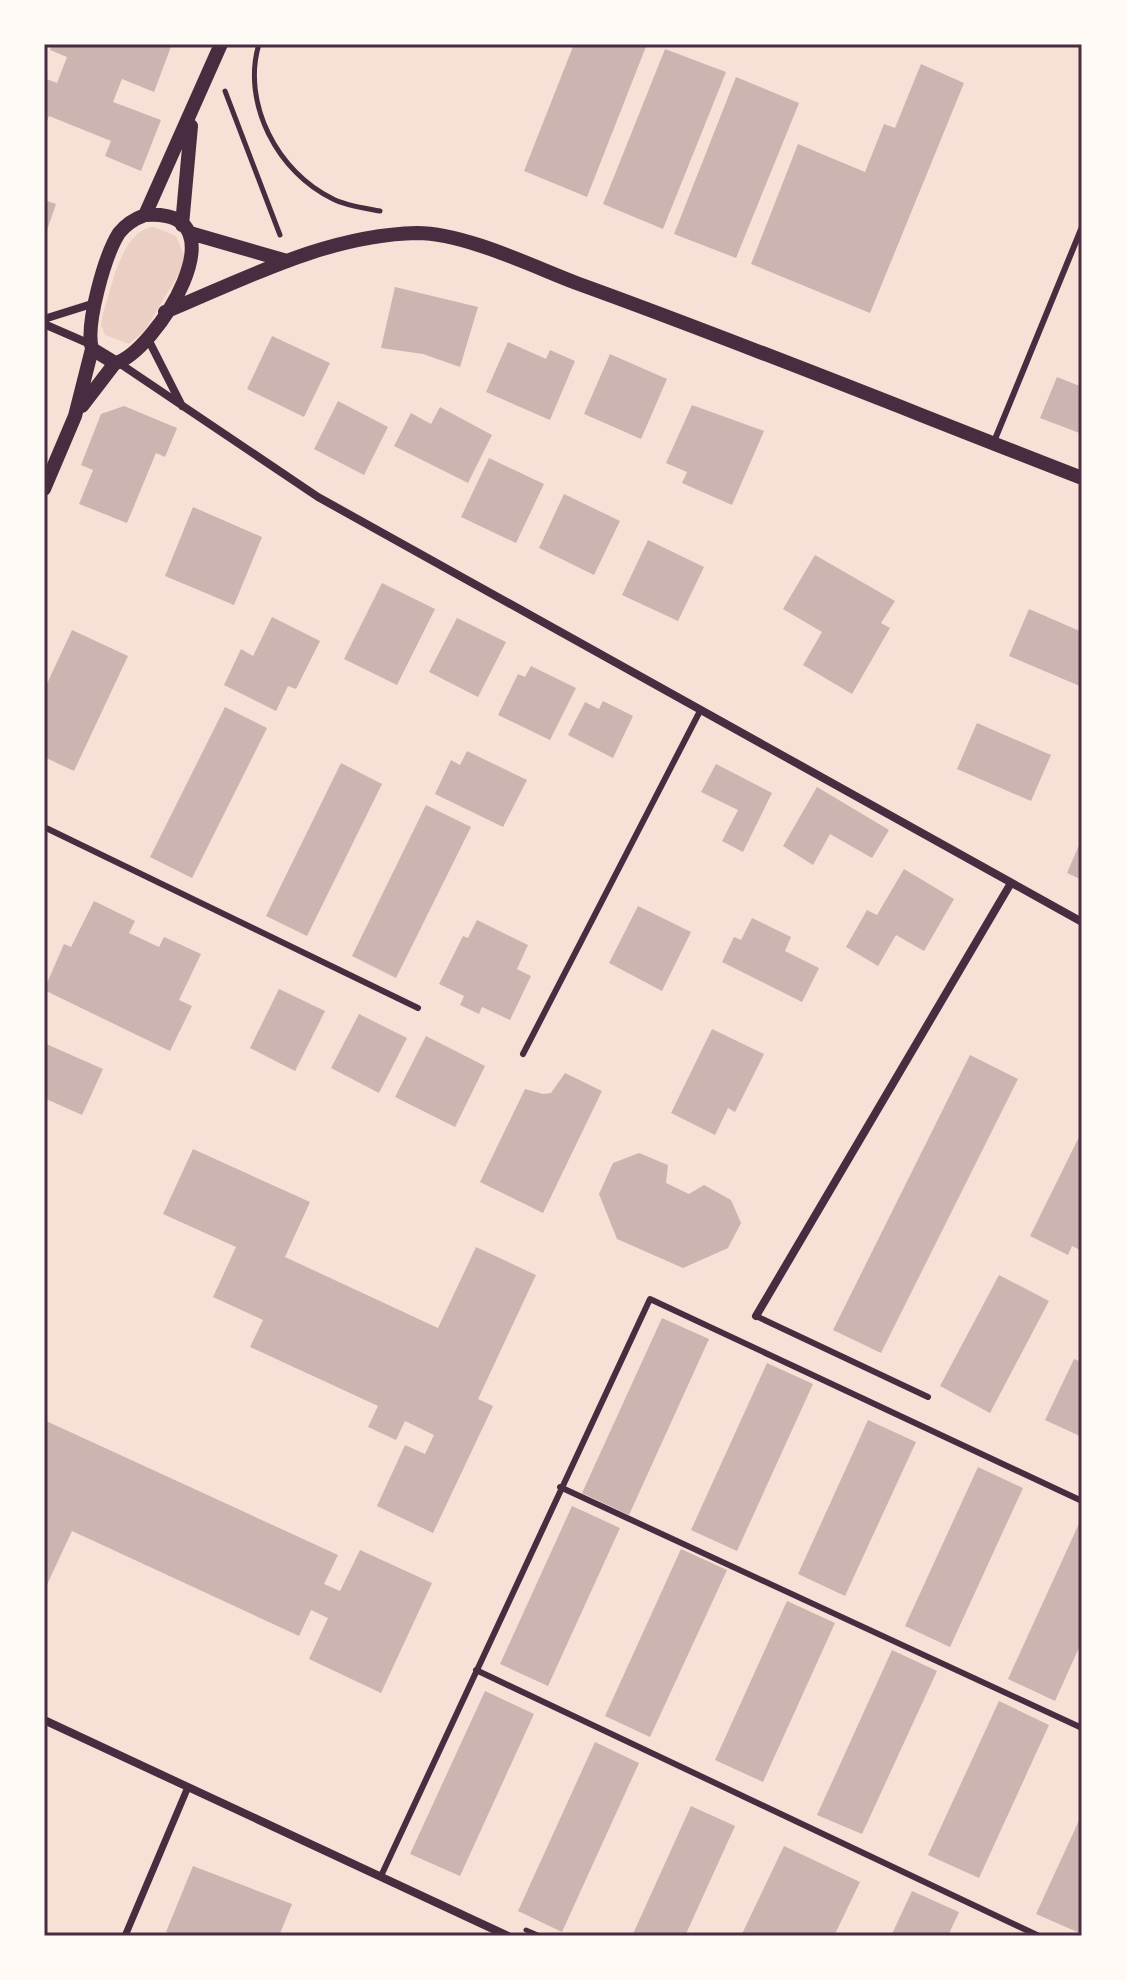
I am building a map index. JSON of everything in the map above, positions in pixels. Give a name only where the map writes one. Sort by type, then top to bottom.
[{"type":"street","points":[[145,215],[221,44]]},
{"type":"street","points":[[75,416],[117,363],[134,353],[147,337],[165,312],[193,261],[186,229],[192,115]]},
{"type":"street","points":[[44,489],[75,416],[91,347],[88,332],[115,241],[129,223],[145,215],[164,216],[186,229],[287,261]]},
{"type":"street","points":[[165,312],[287,261],[362,237],[422,233],[451,239],[675,319],[1082,478]]},
{"type":"street","points":[[44,322],[96,303]]},
{"type":"street","points":[[44,322],[117,363],[318,497],[1082,922]]},
{"type":"street","points":[[147,337],[183,406]]},
{"type":"street","points":[[756,1316],[1011,883]]},
{"type":"street","points":[[44,1720],[508,1936]]},
{"type":"street","points":[[125,1936],[188,1787]]},
{"type":"lane","points":[[993,444],[1082,227]]},
{"type":"lane","points":[[523,1054],[700,711]]},
{"type":"lane","points":[[44,827],[418,1008]]},
{"type":"lane","points":[[381,1876],[650,1299],[1082,1501]]},
{"type":"lane","points":[[756,1316],[928,1397]]},
{"type":"lane","points":[[560,1487],[1082,1728]]},
{"type":"lane","points":[[476,1670],[1039,1936]]},
{"type":"path","points":[[213,64],[283,243]]},
{"type":"path","points":[[379,217],[394,214]]},
{"type":"shaded area","points":[[154,227],[176,236],[184,255],[183,267],[145,330],[129,344],[105,335],[101,325],[103,313],[126,248],[143,230]]},
{"type":"building","points":[[52,44],[172,44],[154,92],[122,79],[113,102],[161,120],[141,171],[105,156],[111,141],[49,116],[44,127],[44,78],[57,83],[67,57],[50,50]]},
{"type":"building","points":[[574,44],[647,44],[587,197],[524,171]]},
{"type":"building","points":[[665,49],[726,72],[663,229],[603,204]]},
{"type":"building","points":[[921,64],[964,83],[870,313],[751,264],[798,144],[865,172],[884,124],[895,128]]},
{"type":"building","points":[[736,77],[799,103],[736,258],[674,234]]},
{"type":"building","points":[[44,200],[56,204],[45,236],[44,236]]},
{"type":"building","points":[[395,287],[478,307],[460,367],[423,354],[381,348]]},
{"type":"building","points":[[272,336],[330,363],[304,417],[247,389]]},
{"type":"building","points":[[508,342],[546,359],[550,350],[575,361],[550,420],[486,392]]},
{"type":"building","points":[[610,354],[667,379],[641,439],[584,414]]},
{"type":"building","points":[[1057,377],[1082,387],[1082,434],[1040,418]]},
{"type":"building","points":[[338,401],[388,427],[364,475],[314,449]]},
{"type":"building","points":[[692,405],[764,431],[732,505],[682,483],[687,472],[666,463]]},
{"type":"building","points":[[124,406],[177,428],[165,457],[156,453],[127,523],[79,504],[93,470],[81,465],[101,414]]},
{"type":"building","points":[[440,407],[492,435],[468,483],[394,446],[411,413],[431,424]]},
{"type":"building","points":[[489,458],[544,484],[516,543],[461,517]]},
{"type":"building","points":[[564,494],[620,521],[594,575],[539,548]]},
{"type":"building","points":[[193,507],[262,537],[234,605],[165,576]]},
{"type":"building","points":[[648,540],[704,567],[678,621],[622,595]]},
{"type":"building","points":[[815,555],[895,601],[881,623],[890,628],[852,694],[803,665],[822,632],[783,609]]},
{"type":"building","points":[[382,583],[435,609],[397,685],[344,659]]},
{"type":"building","points":[[1029,609],[1082,632],[1082,687],[1009,656]]},
{"type":"building","points":[[272,617],[320,641],[296,689],[288,686],[276,711],[224,685],[241,649],[253,656]]},
{"type":"building","points":[[457,618],[506,642],[478,697],[429,672]]},
{"type":"building","points":[[72,630],[128,656],[74,771],[44,757],[44,690]]},
{"type":"building","points":[[531,666],[576,688],[550,740],[498,715],[518,674],[525,677]]},
{"type":"building","points":[[603,701],[633,716],[613,758],[568,735],[585,702],[599,709]]},
{"type":"building","points":[[225,707],[267,728],[192,878],[150,857]]},
{"type":"building","points":[[977,723],[1051,755],[1031,801],[957,769]]},
{"type":"building","points":[[467,751],[527,780],[503,827],[435,794],[451,760],[460,765]]},
{"type":"building","points":[[341,763],[382,784],[307,936],[266,916]]},
{"type":"building","points":[[716,764],[772,793],[743,852],[722,841],[738,810],[701,792]]},
{"type":"building","points":[[817,787],[889,830],[872,858],[830,834],[813,865],[783,846]]},
{"type":"building","points":[[426,805],[471,827],[396,978],[352,956]]},
{"type":"building","points":[[1082,838],[1082,880],[1067,873]]},
{"type":"building","points":[[904,869],[954,899],[924,951],[896,935],[878,966],[846,947],[867,910],[877,915]]},
{"type":"building","points":[[94,901],[135,921],[129,933],[159,947],[164,937],[201,954],[179,1000],[192,1006],[170,1051],[44,990],[64,944],[71,947]]},
{"type":"building","points":[[638,906],[691,932],[662,991],[609,963]]},
{"type":"building","points":[[752,918],[791,937],[785,951],[819,968],[802,1002],[722,962],[734,937],[741,940]]},
{"type":"building","points":[[477,920],[528,945],[517,969],[531,976],[510,1020],[482,1007],[479,1014],[460,1005],[464,996],[439,984],[463,936],[468,938]]},
{"type":"building","points":[[279,989],[325,1011],[295,1071],[250,1048]]},
{"type":"building","points":[[359,1014],[407,1038],[379,1093],[331,1068]]},
{"type":"building","points":[[712,1029],[764,1054],[735,1112],[728,1108],[715,1135],[671,1113]]},
{"type":"building","points":[[426,1036],[485,1066],[455,1127],[395,1097]]},
{"type":"building","points":[[44,1043],[103,1069],[82,1115],[44,1098]]},
{"type":"building","points":[[970,1055],[1018,1079],[881,1353],[833,1330]]},
{"type":"building","points":[[565,1073],[602,1091],[543,1213],[480,1182],[525,1089],[551,1093]]},
{"type":"building","points":[[1082,1131],[1082,1251],[1072,1246],[1068,1255],[1030,1236]]},
{"type":"building","points":[[193,1149],[310,1202],[285,1257],[438,1328],[476,1247],[536,1275],[478,1399],[493,1406],[433,1533],[377,1506],[405,1445],[425,1454],[434,1435],[405,1421],[396,1440],[368,1427],[378,1406],[250,1347],[263,1320],[213,1297],[236,1247],[163,1214]]},
{"type":"building","points":[[639,1153],[668,1165],[666,1183],[689,1194],[704,1185],[731,1200],[741,1223],[728,1248],[683,1268],[617,1239],[599,1194],[613,1163]]},
{"type":"building","points":[[999,1275],[1049,1301],[990,1413],[940,1386]]},
{"type":"building","points":[[662,1318],[709,1339],[629,1515],[582,1493]]},
{"type":"building","points":[[1074,1359],[1082,1362],[1082,1437],[1045,1420]]},
{"type":"building","points":[[767,1363],[813,1384],[737,1551],[691,1530]]},
{"type":"building","points":[[44,1420],[338,1555],[324,1584],[340,1591],[360,1550],[432,1583],[381,1693],[309,1659],[328,1618],[311,1610],[299,1636],[72,1531],[44,1591]]},
{"type":"building","points":[[868,1420],[916,1442],[845,1596],[798,1574]]},
{"type":"building","points":[[978,1467],[1023,1488],[950,1647],[905,1626]]},
{"type":"building","points":[[572,1506],[620,1528],[548,1686],[500,1664]]},
{"type":"building","points":[[1082,1517],[1082,1641],[1055,1701],[1008,1679]]},
{"type":"building","points":[[681,1549],[727,1570],[650,1737],[605,1716]]},
{"type":"building","points":[[787,1601],[835,1623],[763,1782],[715,1760]]},
{"type":"building","points":[[892,1650],[937,1671],[862,1834],[817,1815]]},
{"type":"building","points":[[485,1691],[534,1714],[460,1876],[410,1854]]},
{"type":"building","points":[[999,1701],[1049,1725],[979,1878],[928,1855]]},
{"type":"building","points":[[595,1742],[639,1763],[562,1932],[518,1911]]},
{"type":"building","points":[[691,1806],[735,1826],[685,1936],[632,1936]]},
{"type":"building","points":[[1082,1814],[1082,1934],[1036,1914]]},
{"type":"building","points":[[784,1846],[860,1882],[834,1936],[741,1936]]},
{"type":"building","points":[[193,1866],[292,1904],[279,1936],[177,1936],[166,1932]]},
{"type":"building","points":[[912,1891],[959,1912],[948,1936],[891,1936]]}]
